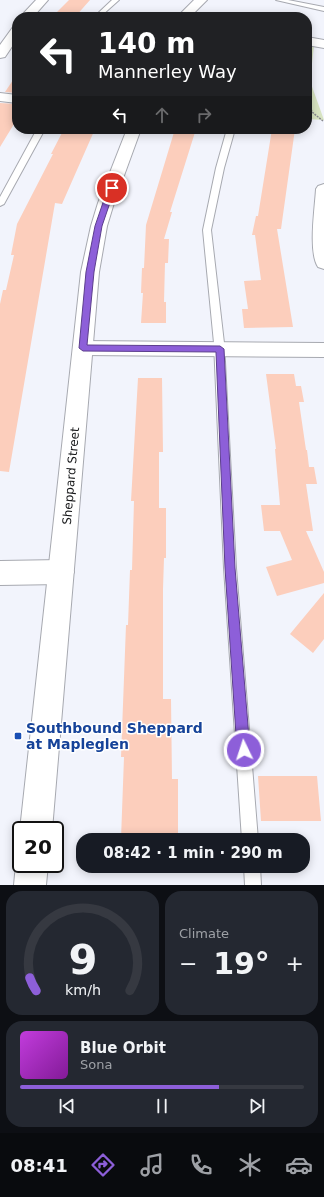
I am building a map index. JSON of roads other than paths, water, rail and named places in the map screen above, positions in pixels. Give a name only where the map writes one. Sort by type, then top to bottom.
[{"type":"street","points":[[31,12],[42,0]]},
{"type":"street","points":[[188,12],[201,0]]},
{"type":"street","points":[[0,54],[12,37]]},
{"type":"street","points":[[312,43],[324,44]]},
{"type":"street","points":[[0,98],[12,99]]},
{"type":"street","name":"Sheppard Street","points":[[37,821],[90,272],[98,226],[132,134]]},
{"type":"street","points":[[324,189],[321,239],[324,263]]},
{"type":"street","points":[[83,348],[324,350]]},
{"type":"street","points":[[0,573],[61,572]]},
{"type":"street","points":[[30,885],[31,873]]},
{"type":"lane","points":[[101,12],[116,0]]},
{"type":"lane","points":[[279,0],[324,9]]},
{"type":"lane","points":[[0,204],[37,134]]},
{"type":"lane","points":[[230,134],[220,168],[207,230],[220,349],[230,568],[249,833]]},
{"type":"lane","points":[[253,873],[254,885]]},
{"type":"place","name":"Southbound Sheppard at Mapleglen","points":[[18,736]]}]
